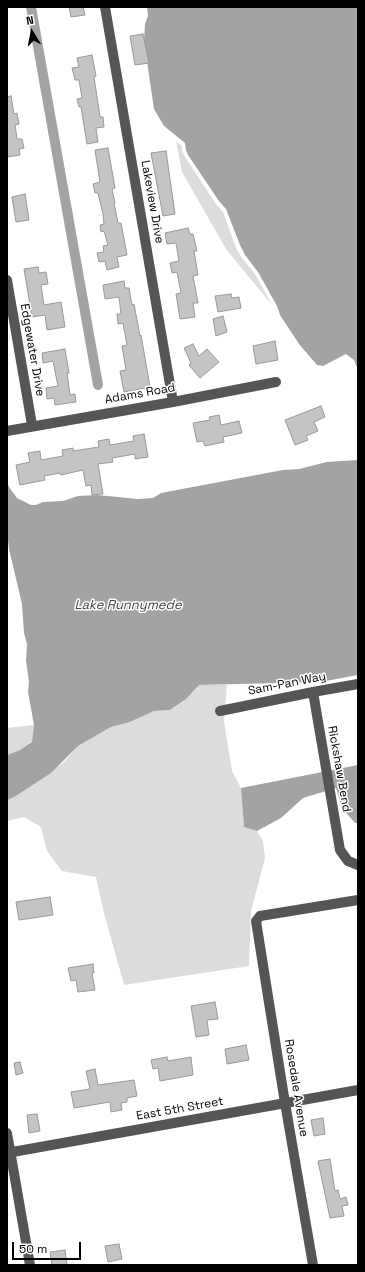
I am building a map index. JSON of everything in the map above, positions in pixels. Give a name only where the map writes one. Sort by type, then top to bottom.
[{"type":"street","name":"Lakeview Drive","points":[[106,7],[173,402]]},
{"type":"street","name":"Edgewater Drive","points":[[7,280],[32,425]]},
{"type":"street","name":"Adams Road","points":[[7,431],[32,425],[173,402],[276,382]]},
{"type":"street","name":"Sam-Pan Way","points":[[220,711],[358,684]]},
{"type":"street","name":"Rickshaw Bend","points":[[313,692],[340,850],[348,861],[358,865]]},
{"type":"street","name":"Rosedale Avenue","points":[[312,1265],[256,921],[260,916],[358,900]]},
{"type":"street","name":"East 5th Street","points":[[9,1153],[358,1090]]},
{"type":"street","points":[[7,1133],[9,1153],[30,1265]]},
{"type":"shaded area","points":[[176,141],[182,146],[182,151],[185,157],[216,204],[223,212],[236,248],[255,274],[272,305],[226,249],[182,172]]},
{"type":"shaded area","points":[[199,685],[227,685],[224,722],[232,771],[241,788],[244,827],[257,831],[263,841],[265,858],[251,911],[249,966],[124,985],[104,913],[96,877],[62,871],[47,851],[41,827],[24,817],[7,821],[7,800],[14,797],[63,763],[78,746],[111,727],[130,722],[154,711],[170,710],[186,699]]},
{"type":"shaded area","points":[[34,725],[32,742],[20,750],[7,755],[7,728]]},
{"type":"water","points":[[147,7],[358,7],[358,370],[354,360],[346,354],[323,366],[317,365],[299,344],[280,315],[277,306],[258,272],[245,255],[226,209],[188,155],[185,143],[164,126],[154,109],[144,41],[145,24],[148,16]]},
{"type":"water","name":"Lake Runnymede","points":[[358,460],[358,675],[320,682],[199,685],[186,699],[170,710],[154,711],[130,722],[111,727],[78,746],[51,773],[7,800],[7,755],[20,750],[32,742],[34,725],[28,692],[29,682],[26,661],[27,644],[24,633],[22,604],[9,549],[7,532],[7,482],[17,498],[31,505],[36,505],[43,502],[63,501],[78,496],[97,495],[138,499],[153,498],[161,493],[283,470],[299,469],[327,462]]},
{"type":"water","points":[[358,765],[358,823],[355,823],[342,808],[336,788],[303,798],[281,818],[257,831],[244,827],[241,788]]},
{"type":"building","points":[[69,7],[83,7],[85,15],[71,17]]},
{"type":"building","points":[[143,34],[149,63],[135,65],[130,36]]},
{"type":"building","points":[[92,55],[96,76],[94,77],[100,117],[103,117],[104,127],[96,128],[98,142],[87,144],[81,107],[79,107],[77,99],[82,98],[79,80],[75,80],[72,68],[79,67],[77,58]]},
{"type":"building","points":[[11,96],[14,114],[17,113],[19,124],[15,125],[17,139],[22,139],[24,148],[19,149],[20,155],[7,157],[7,97]]},
{"type":"building","points":[[108,148],[115,188],[112,189],[114,203],[118,223],[121,223],[127,255],[117,257],[119,267],[107,270],[105,261],[99,262],[97,253],[104,252],[103,246],[108,245],[104,231],[101,232],[100,225],[104,224],[103,214],[98,193],[95,193],[93,184],[100,182],[95,150]]},
{"type":"building","points":[[166,151],[175,214],[163,216],[151,153]]},
{"type":"building","points":[[25,194],[29,220],[16,222],[12,197]]},
{"type":"building","points":[[188,228],[190,234],[193,234],[197,251],[194,251],[198,275],[193,276],[198,303],[193,303],[195,317],[180,319],[176,294],[181,293],[177,272],[172,273],[170,263],[179,261],[176,243],[167,244],[165,233]]},
{"type":"building","points":[[38,267],[39,273],[46,272],[48,284],[41,285],[44,305],[61,302],[65,327],[47,330],[45,315],[32,317],[24,269]]},
{"type":"building","points":[[124,281],[125,288],[129,288],[132,305],[134,304],[150,387],[124,392],[120,371],[126,370],[122,346],[127,345],[123,323],[118,324],[117,314],[121,314],[119,297],[105,299],[103,285]]},
{"type":"building","points":[[231,294],[232,298],[239,297],[241,308],[218,312],[215,296]]},
{"type":"building","points":[[223,316],[227,332],[216,336],[213,319]]},
{"type":"building","points":[[275,341],[278,360],[256,364],[253,346]]},
{"type":"building","points":[[193,344],[199,356],[207,349],[219,362],[200,378],[189,365],[191,363],[184,348]]},
{"type":"building","points":[[65,349],[69,373],[67,373],[70,395],[75,394],[76,402],[55,405],[54,398],[47,399],[46,388],[58,386],[53,361],[43,363],[42,353]]},
{"type":"building","points":[[321,406],[325,417],[314,422],[318,431],[306,436],[308,440],[295,445],[285,420]]},
{"type":"building","points":[[219,415],[221,425],[239,421],[242,433],[223,437],[224,442],[205,446],[203,441],[197,442],[193,423],[210,420],[209,417]]},
{"type":"building","points":[[144,434],[148,457],[135,459],[135,454],[112,458],[113,462],[98,464],[103,494],[92,495],[91,485],[86,486],[83,470],[61,475],[60,473],[44,476],[45,480],[20,485],[16,465],[30,462],[28,453],[40,451],[41,460],[63,456],[62,450],[73,448],[73,451],[99,447],[98,441],[109,439],[110,445],[134,441],[133,436]]},
{"type":"building","points":[[50,897],[53,915],[19,920],[16,902]]},
{"type":"building","points":[[93,964],[94,973],[92,973],[95,990],[78,992],[76,980],[71,981],[68,968]]},
{"type":"building","points":[[215,1002],[218,1019],[207,1020],[209,1035],[196,1037],[191,1006]]},
{"type":"building","points":[[246,1045],[249,1060],[227,1064],[225,1049]]},
{"type":"building","points":[[167,1057],[168,1061],[191,1057],[193,1075],[160,1081],[158,1068],[153,1069],[151,1060]]},
{"type":"building","points":[[20,1062],[23,1073],[16,1075],[14,1063]]},
{"type":"building","points":[[95,1069],[98,1085],[134,1080],[137,1096],[127,1098],[127,1102],[121,1103],[122,1110],[111,1112],[110,1102],[74,1108],[71,1092],[90,1089],[86,1071]]},
{"type":"building","points":[[37,1114],[40,1131],[29,1133],[27,1115]]},
{"type":"building","points":[[323,1118],[325,1134],[314,1136],[311,1120]]},
{"type":"building","points":[[330,1159],[335,1191],[338,1190],[340,1199],[346,1197],[348,1205],[342,1206],[344,1216],[330,1218],[318,1161]]},
{"type":"building","points":[[119,1244],[122,1259],[108,1262],[105,1246]]},
{"type":"building","points":[[65,1250],[67,1265],[52,1265],[50,1252]]},
{"type":"waterway","points":[[31,7],[98,385]]}]
